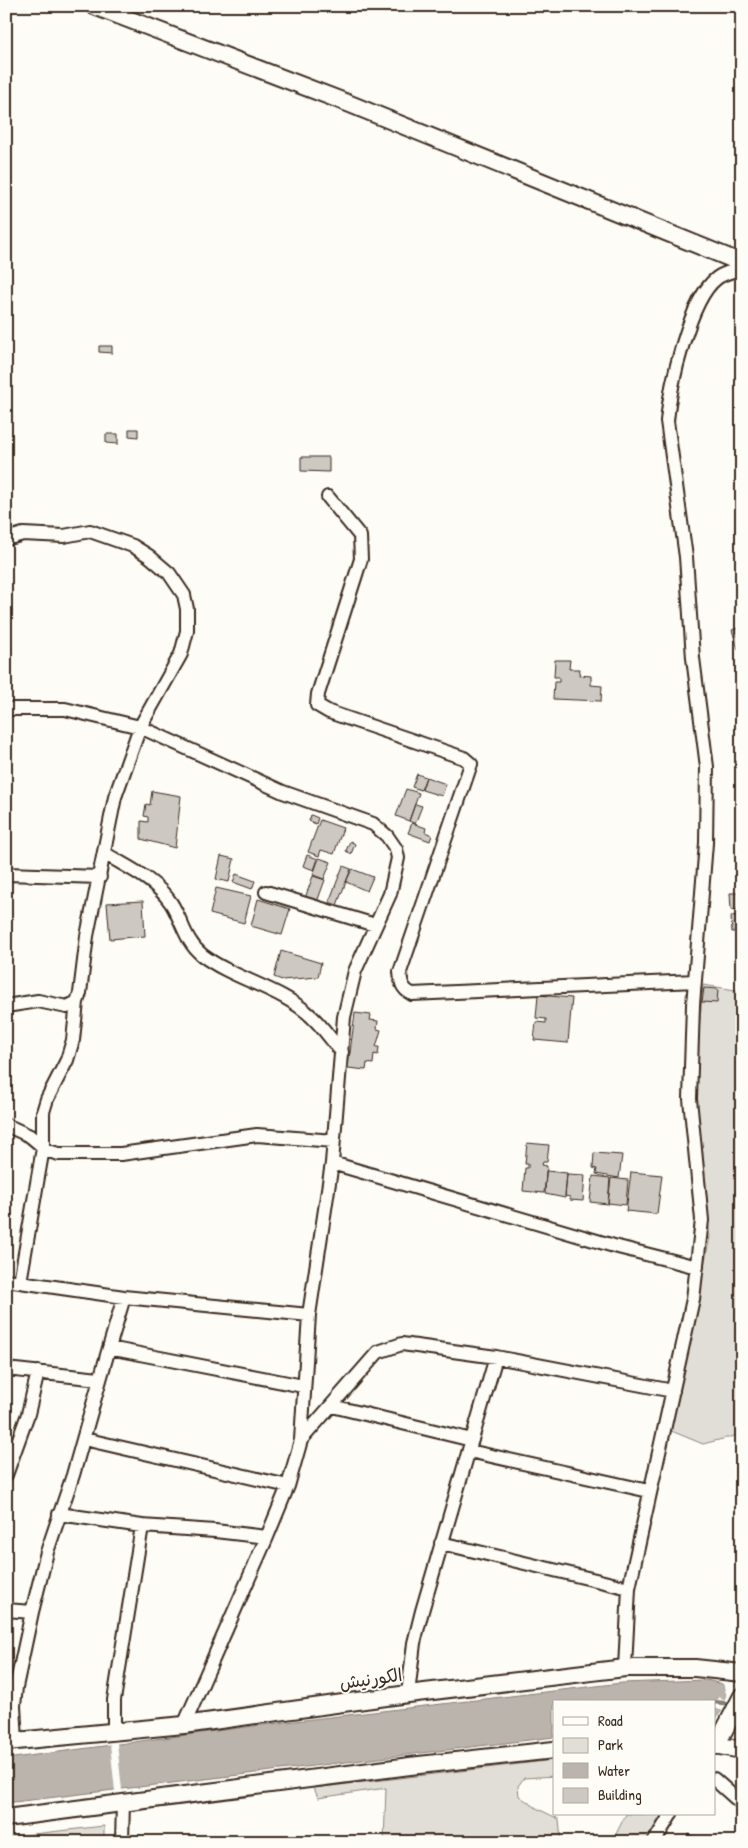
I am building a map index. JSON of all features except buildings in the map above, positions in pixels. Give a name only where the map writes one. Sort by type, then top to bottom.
[{"type":"main road","points":[[94,6],[350,104],[742,263]]},
{"type":"main road","name":"الكورنيش","points":[[11,1742],[184,1725],[408,1694],[625,1668],[695,1668],[742,1673]]},
{"type":"main road","points":[[716,1746],[727,1729],[742,1696]]},
{"type":"main road","points":[[716,1747],[742,1750]]},
{"type":"main road","points":[[6,1818],[553,1750]]},
{"type":"street","points":[[625,1668],[629,1588],[648,1491],[693,1298],[702,1220],[690,1099],[695,981],[706,843],[707,767],[693,658],[684,538],[667,421],[674,371],[697,307],[705,291],[718,278],[742,268]]},
{"type":"street","points":[[328,496],[360,536],[361,559],[318,694],[317,705],[329,712],[464,758],[471,764],[400,972],[401,984],[406,991],[412,994],[695,981]]},
{"type":"street","points":[[6,538],[23,534],[64,536],[90,531],[133,546],[149,556],[169,573],[178,584],[187,609],[184,644],[176,666],[140,727],[115,797],[88,936],[77,1002],[74,1040],[43,1112],[43,1148],[20,1282]]},
{"type":"street","points":[[6,709],[65,709],[140,727],[283,792],[373,824],[387,836],[396,849],[398,865],[390,894],[355,970],[348,994],[332,1163],[309,1315],[302,1386],[301,1440],[288,1486],[184,1725]]},
{"type":"street","points":[[104,853],[140,874],[163,893],[177,913],[185,934],[203,955],[262,986],[312,1016],[342,1052]]},
{"type":"street","points":[[6,874],[100,878]]},
{"type":"street","points":[[266,892],[375,925]]},
{"type":"street","points":[[6,1006],[38,1001],[67,1007],[77,1002]]},
{"type":"street","points":[[6,1125],[30,1136],[43,1148],[59,1154],[121,1154],[257,1135],[334,1141]]},
{"type":"street","points":[[332,1163],[614,1246],[697,1267]]},
{"type":"street","points":[[6,1280],[124,1298],[309,1315]]},
{"type":"street","points":[[11,1742],[16,1686],[32,1612],[124,1298]]},
{"type":"street","points":[[301,1440],[378,1352],[402,1344],[496,1357],[673,1390]]},
{"type":"street","points":[[109,1348],[302,1386]]},
{"type":"street","points":[[408,1694],[414,1644],[441,1543],[496,1357]]},
{"type":"street","points":[[6,1369],[99,1379]]},
{"type":"street","points":[[6,1474],[28,1414],[38,1372]]},
{"type":"street","points":[[332,1406],[471,1445],[648,1491]]},
{"type":"street","points":[[84,1439],[288,1486]]},
{"type":"street","points":[[60,1514],[142,1526],[267,1537]]},
{"type":"street","points":[[114,1731],[114,1700],[142,1526]]},
{"type":"street","points":[[441,1543],[629,1588]]},
{"type":"street","points":[[6,1610],[32,1612]]},
{"type":"street","points":[[716,1781],[742,1804]]},
{"type":"street","points":[[122,1842],[123,1802]]},
{"type":"street","points":[[654,1842],[670,1816]]},
{"type":"green space","points":[[703,985],[742,991],[742,1434],[703,1444],[669,1430],[710,1237],[693,1101]]},
{"type":"green space","points":[[553,1760],[553,1776],[524,1778],[518,1786],[519,1796],[538,1809],[559,1819],[561,1842],[384,1842],[386,1788],[318,1798],[314,1788]]},
{"type":"green space","points":[[625,1816],[662,1816],[646,1842],[612,1842]]},
{"type":"green space","points":[[104,1826],[104,1842],[6,1842],[6,1837]]},
{"type":"water","points":[[706,1680],[723,1684],[726,1694],[725,1699],[717,1698],[716,1701],[553,1700],[553,1737],[6,1803],[6,1759],[253,1726],[622,1683]]},
{"type":"water","points":[[716,1709],[722,1711],[716,1718]]},
{"type":"pier","points":[[715,1680],[724,1682],[729,1694],[727,1701],[719,1700],[717,1707],[724,1712],[716,1720],[722,1711],[716,1709],[718,1697],[725,1699],[726,1694],[723,1684]]},
{"type":"pier","points":[[117,1743],[122,1790],[115,1791],[110,1744]]},
{"type":"waterway","points":[[716,1702],[733,1704]]}]
